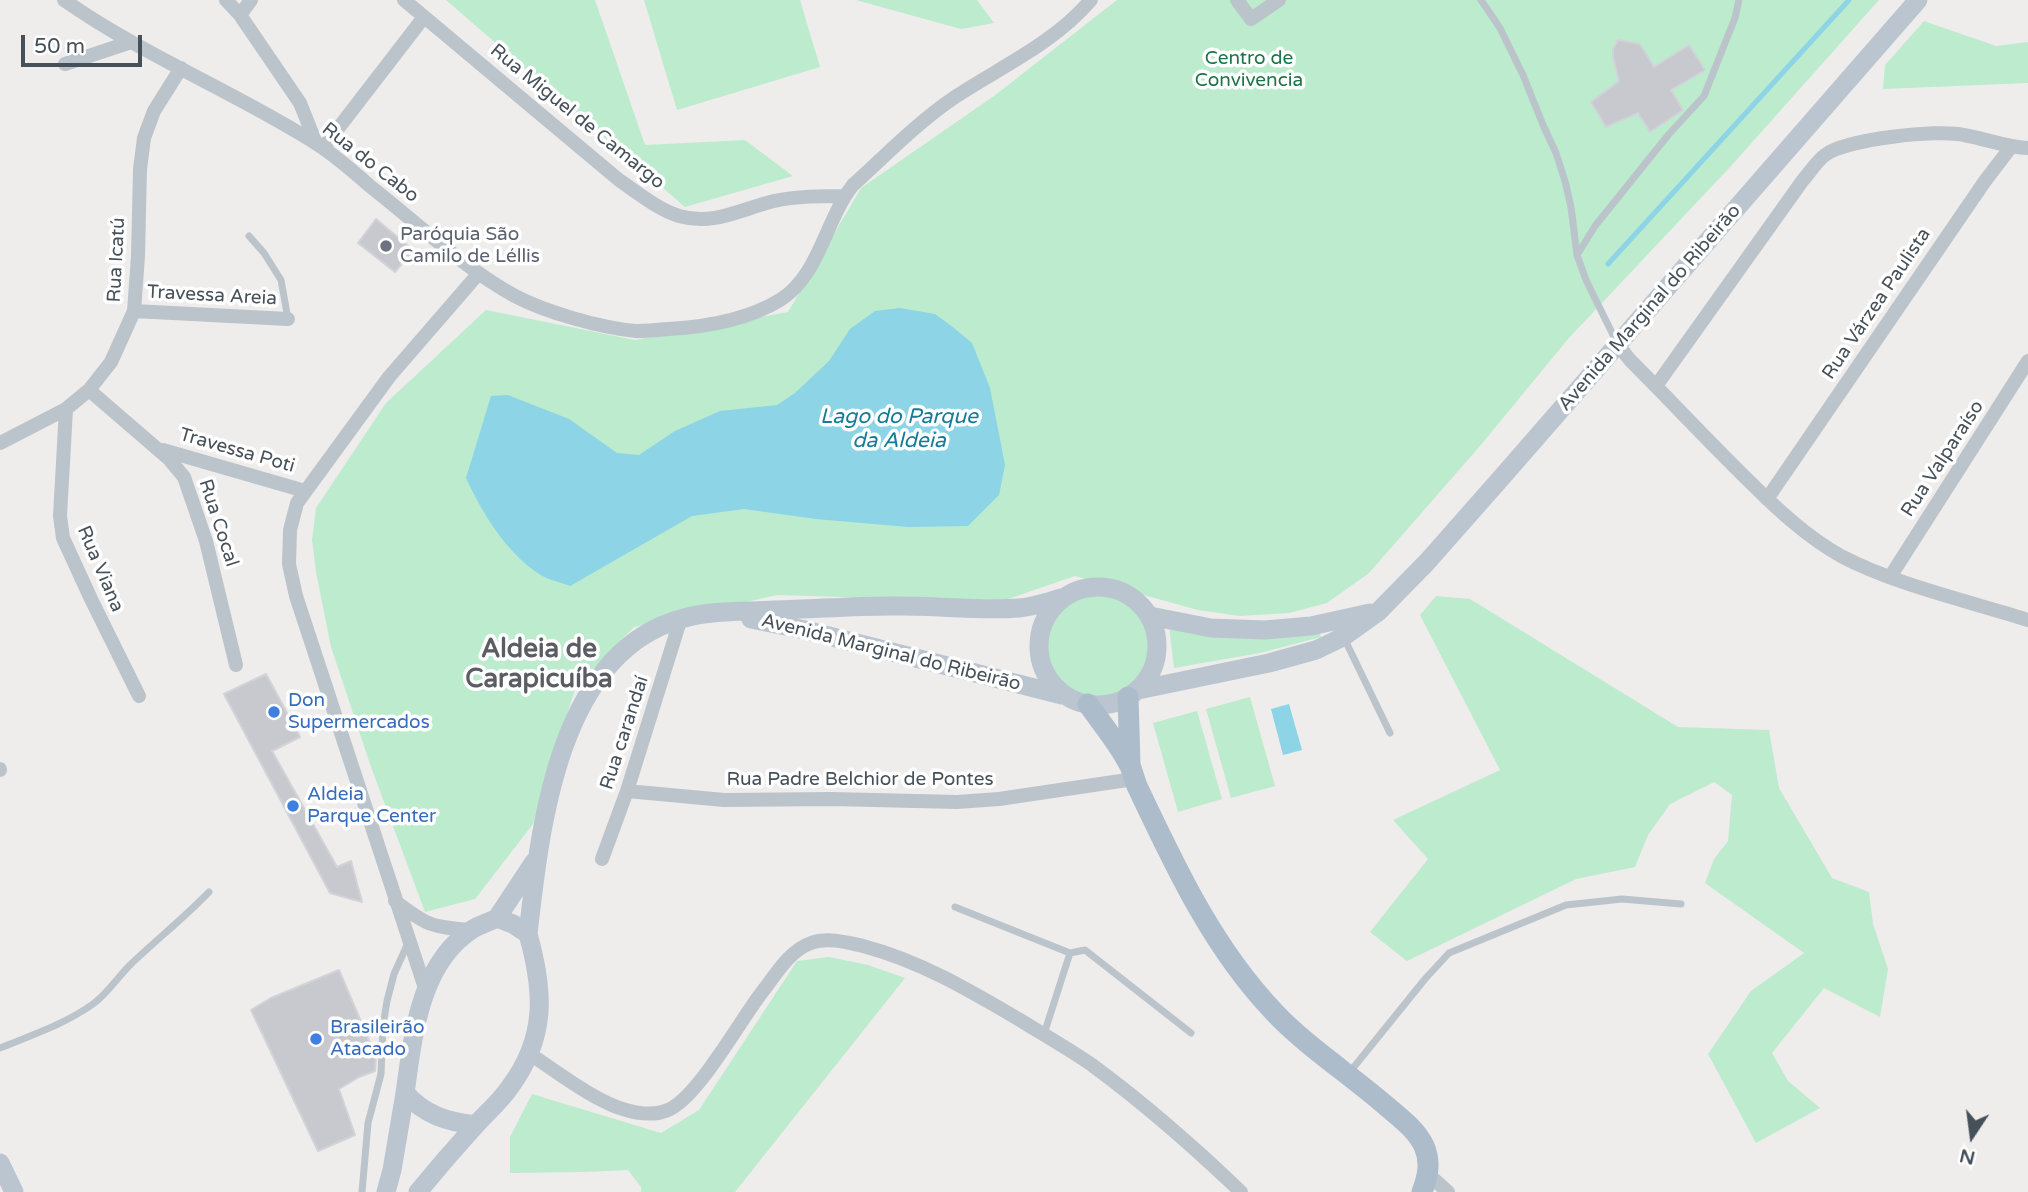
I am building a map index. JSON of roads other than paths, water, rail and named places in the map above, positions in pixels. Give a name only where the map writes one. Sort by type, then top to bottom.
[{"type":"main road","name":"Avenida Marginal do Ribeirão","points":[[716,613],[806,630],[1065,696],[1088,705],[1108,704],[1133,693],[1269,663],[1316,650],[1343,637],[1378,612],[1427,562],[1918,0]]},
{"type":"main road","name":"Avenida Marginal do Ribeirão","points":[[528,934],[536,858],[565,744],[575,717],[590,690],[609,665],[637,639],[656,628],[681,618],[716,613],[900,606],[1021,608],[1096,586],[1114,588],[1128,594],[1141,604],[1150,616]]},
{"type":"main road","name":"Avenida Marginal do Ribeirão","points":[[1061,598],[1048,612],[1040,629],[1038,648],[1042,667],[1051,683],[1065,696]]},
{"type":"main road","points":[[1150,616],[1212,628],[1265,630],[1311,626],[1378,612]]},
{"type":"main road","points":[[1132,772],[1133,693],[1149,677],[1158,647],[1150,616]]},
{"type":"main road","points":[[1088,705],[1132,772],[1194,902],[1223,949],[1276,1014],[1415,1132],[1428,1157],[1425,1183]]},
{"type":"main road","name":"Avenida Marginal do Ribeirão","points":[[497,918],[536,858]]},
{"type":"main road","points":[[386,1192],[413,1040],[426,991],[446,953],[472,930],[497,918],[528,934],[537,964],[539,1021],[530,1054],[494,1108],[418,1192]]},
{"type":"main road","points":[[405,1093],[414,1103],[434,1116],[476,1125]]},
{"type":"main road","points":[[0,1163],[14,1192]]},
{"type":"street","name":"Rua do Cabo","points":[[64,0],[131,42],[234,96],[319,146],[479,273],[515,296],[552,312],[595,323],[636,331],[719,323],[757,312],[782,298],[799,282],[814,259],[845,195]]},
{"type":"street","points":[[226,0],[240,15],[300,103],[319,146],[424,17]]},
{"type":"street","points":[[240,15],[251,0]]},
{"type":"street","name":"Rua Miguel de Camargo","points":[[404,0],[619,180],[652,203],[678,215],[700,220],[724,218],[773,201],[845,195]]},
{"type":"street","points":[[845,195],[934,111],[1053,36],[1091,0]]},
{"type":"street","points":[[1237,0],[1251,19],[1279,0]]},
{"type":"street","points":[[65,64],[131,42]]},
{"type":"street","name":"Rua Icatú","points":[[0,443],[66,409],[89,390],[111,362],[134,311],[140,169],[144,138],[154,111],[181,68]]},
{"type":"street","points":[[1656,386],[1803,180],[1824,156],[1839,147],[1859,142],[1917,135],[1961,134],[2011,147],[2028,148]]},
{"type":"street","name":"Rua Várzea Paulista","points":[[1767,499],[2011,147]]},
{"type":"street","points":[[426,991],[296,596],[289,564],[290,530],[296,503],[389,377],[479,273]]},
{"type":"street","name":"Travessa Areia","points":[[134,311],[288,319]]},
{"type":"street","points":[[1618,345],[1767,499],[1810,536],[1841,556],[1890,577],[2028,620]]},
{"type":"street","name":"Rua Valparaíso","points":[[1890,577],[2028,361]]},
{"type":"street","name":"Rua Cocal","points":[[89,390],[169,459],[184,477],[219,592],[236,665]]},
{"type":"street","name":"Rua Viana","points":[[66,409],[60,516],[63,538],[90,599],[139,696]]},
{"type":"street","name":"Travessa Poti","points":[[158,449],[305,491]]},
{"type":"street","name":"Rua carandaí","points":[[602,859],[627,791],[681,618]]},
{"type":"street","name":"Rua Padre Belchior de Pontes","points":[[627,791],[724,800],[957,802],[999,799],[1132,772]]},
{"type":"street","points":[[396,901],[431,925],[472,930]]},
{"type":"street","points":[[530,1054],[600,1099],[624,1110],[650,1115],[669,1110],[690,1094],[762,991],[790,957],[808,944],[825,940],[852,943],[925,967],[960,984],[1090,1064],[1189,1142],[1241,1192]]},
{"type":"street","points":[[1425,1183],[1448,1192]]},
{"type":"lane","points":[[1481,0],[1500,29],[1523,75],[1556,153],[1571,207],[1577,255],[1586,280],[1618,345]]},
{"type":"lane","points":[[1577,255],[1595,226],[1704,96],[1735,18],[1739,0]]},
{"type":"lane","points":[[249,236],[264,253],[281,280],[288,319]]},
{"type":"lane","points":[[1343,637],[1390,733]]},
{"type":"lane","points":[[0,1048],[71,1018],[95,1003],[128,967],[169,932],[209,892]]},
{"type":"lane","points":[[1349,1074],[1449,953],[1566,905],[1622,899],[1681,904]]},
{"type":"lane","points":[[955,907],[1070,953],[1085,950],[1191,1033]]},
{"type":"lane","points":[[362,1192],[368,1123],[381,1074],[387,1001],[394,974],[408,942]]},
{"type":"lane","points":[[1044,1035],[1070,953]]},
{"type":"water","name":"Lago do Parque da Aldeia","points":[[900,308],[935,314],[972,343],[990,388],[1005,465],[999,495],[968,526],[908,527],[744,509],[692,516],[570,586],[543,576],[527,565],[505,543],[466,478],[491,396],[508,395],[569,419],[617,453],[639,455],[675,431],[720,411],[777,405],[795,393],[829,361],[850,329],[875,311]]},
{"type":"water","points":[[1289,704],[1302,750],[1283,755],[1271,709]]},
{"type":"waterway","points":[[1608,264],[1849,0]]},
{"type":"place","name":"Paróquia São Camilo de Léllis","points":[[386,246]]},
{"type":"place","name":"Don Supermercados","points":[[274,712]]},
{"type":"place","name":"Aldeia Parque Center","points":[[293,806]]},
{"type":"place","name":"Brasileirão Atacado","points":[[316,1039]]},
{"type":"district","name":"Aldeia de Carapicuíba","points":[[539,665]]},
{"type":"park label","name":"Centro de Convivencia","points":[[1249,70]]}]
